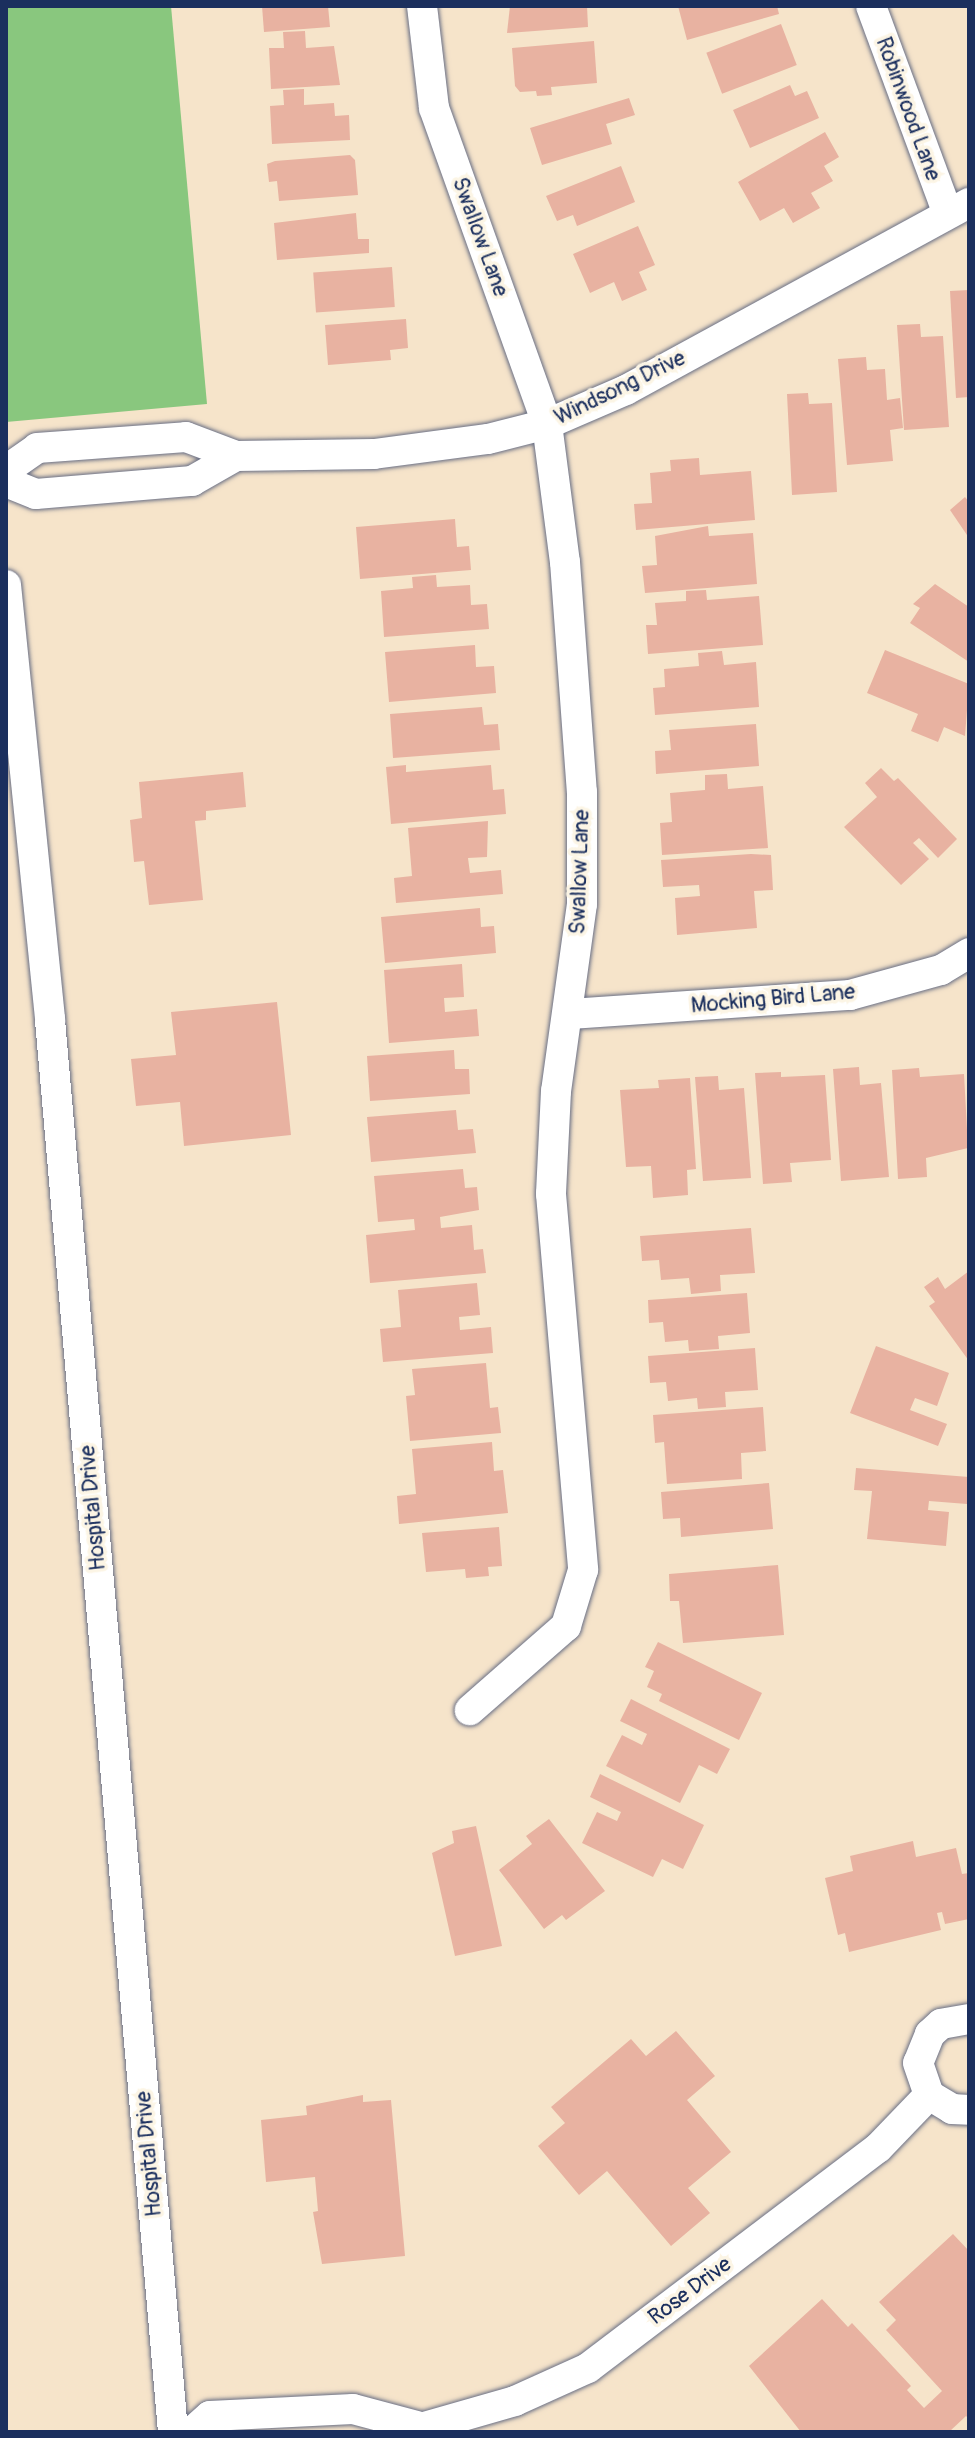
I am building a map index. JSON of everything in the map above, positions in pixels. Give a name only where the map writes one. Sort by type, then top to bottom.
[{"type":"street","name":"Swallow Lane","points":[[422,6],[434,108],[547,424],[565,562],[582,792],[582,904],[570,1014],[556,1091],[551,1194],[583,1570],[566,1626],[470,1710]]},
{"type":"street","name":"Robinwood Lane","points":[[871,6],[958,208]]},
{"type":"street","name":"Windsong Drive","points":[[6,470],[37,448],[186,437],[236,456],[374,454],[488,439],[547,424],[626,390],[958,208]]},
{"type":"street","name":"Windsong Drive","points":[[6,482],[36,494],[192,481],[236,456]]},
{"type":"street","name":"Hospital Drive","points":[[6,585],[50,1020],[173,2432]]},
{"type":"street","name":"Mocking Bird Lane","points":[[570,1014],[850,995],[941,970],[969,953]]},
{"type":"street","points":[[969,2019],[941,2024],[921,2048],[920,2078],[929,2095],[952,2109],[969,2110]]},
{"type":"street","name":"Rose Drive","points":[[192,2432],[210,2416],[353,2409],[412,2429],[515,2401],[588,2368],[878,2148],[929,2095]]},
{"type":"green space","points":[[6,6],[171,6],[207,404],[6,422]]},
{"type":"building","points":[[262,6],[328,6],[330,27],[264,32]]},
{"type":"building","points":[[510,6],[587,6],[588,27],[507,33]]},
{"type":"building","points":[[678,6],[777,6],[779,14],[687,40]]},
{"type":"building","points":[[781,24],[797,65],[722,94],[706,53]]},
{"type":"building","points":[[305,31],[306,48],[334,46],[340,85],[271,89],[269,48],[284,48],[283,32]]},
{"type":"building","points":[[594,41],[597,83],[551,87],[552,95],[537,96],[536,91],[520,92],[515,86],[512,48]]},
{"type":"building","points":[[790,85],[795,96],[807,91],[819,118],[750,148],[733,110]]},
{"type":"building","points":[[304,89],[304,105],[334,103],[335,116],[349,115],[350,140],[272,144],[270,106],[284,105],[283,90]]},
{"type":"building","points":[[629,98],[635,115],[606,124],[612,144],[542,165],[530,128]]},
{"type":"building","points":[[825,132],[839,157],[824,166],[833,181],[811,193],[820,208],[793,223],[784,208],[760,221],[738,182]]},
{"type":"building","points":[[350,155],[355,160],[358,195],[279,201],[277,181],[269,182],[267,164],[275,161]]},
{"type":"building","points":[[621,166],[635,202],[577,226],[573,215],[557,221],[546,196]]},
{"type":"building","points":[[356,213],[358,239],[369,239],[369,253],[277,260],[274,223]]},
{"type":"building","points":[[638,226],[655,265],[639,272],[647,290],[622,301],[614,282],[590,293],[573,254]]},
{"type":"building","points":[[392,267],[395,307],[316,312],[313,273]]},
{"type":"building","points":[[969,290],[969,397],[956,398],[950,291]]},
{"type":"building","points":[[406,319],[408,348],[390,350],[391,360],[328,365],[325,325]]},
{"type":"building","points":[[920,324],[921,337],[943,336],[949,427],[904,430],[897,325]]},
{"type":"building","points":[[866,357],[867,370],[885,369],[887,400],[900,398],[903,428],[890,430],[893,461],[847,465],[838,359]]},
{"type":"building","points":[[808,393],[809,404],[832,403],[837,492],[792,495],[787,394]]},
{"type":"building","points":[[699,458],[700,475],[751,471],[755,520],[636,530],[634,504],[652,503],[650,473],[671,471],[670,460]]},
{"type":"building","points":[[965,497],[969,502],[969,538],[950,510]]},
{"type":"building","points":[[455,519],[457,547],[469,546],[471,570],[360,579],[356,527]]},
{"type":"building","points":[[708,526],[709,536],[753,533],[757,584],[645,593],[642,566],[657,565],[655,536]]},
{"type":"building","points":[[436,575],[437,587],[470,585],[471,605],[487,604],[489,629],[384,637],[381,591],[413,588],[412,577]]},
{"type":"building","points":[[935,584],[969,607],[969,662],[910,623],[920,608],[913,604]]},
{"type":"building","points":[[706,590],[707,600],[759,596],[763,645],[648,654],[646,625],[657,625],[655,603],[686,601],[686,591]]},
{"type":"building","points":[[475,645],[476,667],[494,666],[496,693],[389,702],[385,652]]},
{"type":"building","points":[[885,650],[969,684],[965,736],[944,727],[938,742],[911,731],[918,714],[867,693]]},
{"type":"building","points":[[722,651],[724,665],[756,662],[759,707],[655,715],[653,688],[665,687],[664,669],[699,666],[698,653]]},
{"type":"building","points":[[482,707],[484,725],[498,724],[500,750],[393,758],[390,714]]},
{"type":"building","points":[[756,724],[759,766],[656,774],[655,751],[671,750],[669,730]]},
{"type":"building","points":[[406,765],[406,772],[491,765],[493,790],[504,789],[506,814],[391,824],[386,767]]},
{"type":"building","points":[[881,768],[894,781],[898,778],[957,839],[938,858],[919,838],[913,843],[929,859],[901,885],[844,827],[877,797],[865,783]]},
{"type":"building","points":[[243,772],[246,807],[206,811],[206,820],[195,821],[203,900],[149,905],[144,861],[134,862],[130,820],[142,818],[139,782]]},
{"type":"building","points":[[727,774],[728,789],[763,786],[768,848],[662,855],[660,823],[672,822],[670,793],[705,790],[705,775]]},
{"type":"building","points":[[488,821],[487,857],[468,858],[470,873],[501,870],[503,894],[396,903],[394,878],[412,876],[408,828]]},
{"type":"building","points":[[771,855],[773,890],[754,891],[757,928],[677,935],[675,898],[700,896],[699,885],[663,887],[661,860]]},
{"type":"building","points":[[480,908],[481,927],[494,926],[496,953],[385,963],[381,917]]},
{"type":"building","points":[[462,964],[464,997],[444,998],[445,1012],[477,1009],[479,1036],[389,1043],[384,970]]},
{"type":"building","points":[[277,1002],[291,1135],[184,1146],[180,1102],[136,1106],[131,1059],[176,1055],[171,1012]]},
{"type":"building","points":[[454,1050],[455,1069],[469,1069],[470,1094],[370,1101],[367,1056]]},
{"type":"building","points":[[859,1067],[860,1085],[881,1083],[889,1177],[841,1181],[833,1069]]},
{"type":"building","points":[[919,1068],[920,1077],[964,1074],[968,1148],[926,1158],[927,1177],[898,1179],[892,1070]]},
{"type":"building","points":[[781,1072],[781,1077],[825,1075],[831,1160],[790,1163],[792,1182],[763,1184],[755,1073]]},
{"type":"building","points":[[718,1076],[719,1090],[744,1088],[751,1178],[703,1181],[695,1077]]},
{"type":"building","points":[[690,1078],[696,1169],[687,1170],[688,1195],[653,1198],[651,1166],[626,1167],[620,1090],[659,1088],[658,1080]]},
{"type":"building","points":[[456,1110],[458,1130],[473,1129],[476,1153],[371,1162],[367,1117]]},
{"type":"building","points":[[463,1169],[465,1188],[477,1187],[479,1210],[440,1217],[441,1228],[472,1225],[474,1250],[483,1249],[486,1273],[370,1283],[366,1235],[415,1230],[414,1219],[378,1222],[374,1176]]},
{"type":"building","points":[[751,1228],[755,1273],[720,1275],[721,1291],[691,1294],[689,1278],[661,1280],[659,1260],[642,1261],[640,1236]]},
{"type":"building","points":[[969,1271],[969,1361],[929,1306],[935,1302],[924,1287],[938,1277],[945,1289]]},
{"type":"building","points":[[477,1283],[480,1315],[459,1317],[460,1330],[491,1327],[493,1353],[383,1362],[380,1329],[401,1327],[398,1290]]},
{"type":"building","points":[[747,1293],[750,1333],[718,1336],[719,1349],[689,1351],[688,1340],[665,1342],[663,1322],[649,1323],[648,1300]]},
{"type":"building","points":[[876,1346],[949,1373],[937,1406],[915,1398],[910,1410],[947,1424],[938,1446],[850,1413]]},
{"type":"building","points":[[755,1348],[758,1390],[725,1392],[726,1407],[698,1409],[697,1398],[668,1401],[666,1382],[650,1383],[648,1356]]},
{"type":"building","points":[[486,1363],[490,1408],[498,1407],[501,1433],[410,1441],[406,1396],[415,1395],[412,1369]]},
{"type":"building","points":[[763,1407],[766,1451],[741,1453],[742,1479],[667,1484],[664,1442],[655,1443],[653,1415]]},
{"type":"building","points":[[492,1442],[494,1471],[503,1470],[508,1513],[399,1524],[397,1496],[416,1494],[412,1449]]},
{"type":"building","points":[[856,1468],[969,1477],[967,1504],[929,1501],[928,1510],[949,1512],[946,1546],[867,1539],[872,1491],[854,1490]]},
{"type":"building","points":[[769,1483],[773,1529],[681,1537],[680,1518],[663,1519],[661,1492]]},
{"type":"building","points":[[499,1527],[502,1566],[488,1567],[489,1576],[466,1578],[465,1569],[426,1572],[422,1533]]},
{"type":"building","points":[[778,1565],[784,1635],[683,1643],[679,1601],[670,1601],[669,1574]]},
{"type":"building","points":[[658,1642],[762,1693],[739,1740],[659,1701],[662,1694],[647,1687],[654,1671],[645,1667]]},
{"type":"building","points":[[631,1699],[730,1749],[717,1774],[699,1765],[680,1803],[606,1766],[622,1735],[642,1745],[647,1734],[620,1721]]},
{"type":"building","points":[[600,1774],[704,1825],[683,1869],[662,1859],[653,1877],[582,1843],[597,1812],[617,1821],[621,1812],[590,1797]]},
{"type":"building","points":[[549,1819],[605,1891],[566,1920],[562,1915],[544,1929],[499,1870],[532,1844],[526,1836]]},
{"type":"building","points":[[476,1826],[502,1946],[455,1956],[432,1853],[454,1843],[452,1831]]},
{"type":"building","points":[[913,1841],[916,1857],[956,1848],[962,1874],[969,1873],[969,1919],[945,1924],[942,1912],[937,1913],[941,1930],[849,1952],[845,1933],[838,1935],[825,1878],[853,1871],[850,1856]]},
{"type":"building","points":[[676,2031],[715,2076],[687,2100],[731,2152],[688,2188],[710,2213],[671,2246],[607,2171],[579,2195],[538,2146],[565,2123],[551,2107],[631,2039],[646,2056]]},
{"type":"building","points":[[363,2095],[363,2102],[391,2100],[405,2256],[322,2264],[313,2212],[318,2211],[315,2177],[266,2182],[261,2120],[307,2115],[306,2106]]},
{"type":"building","points":[[953,2234],[969,2251],[969,2419],[966,2416],[949,2432],[801,2432],[749,2366],[822,2299],[848,2327],[852,2323],[911,2386],[907,2390],[924,2408],[942,2391],[886,2330],[896,2320],[879,2302]]}]
